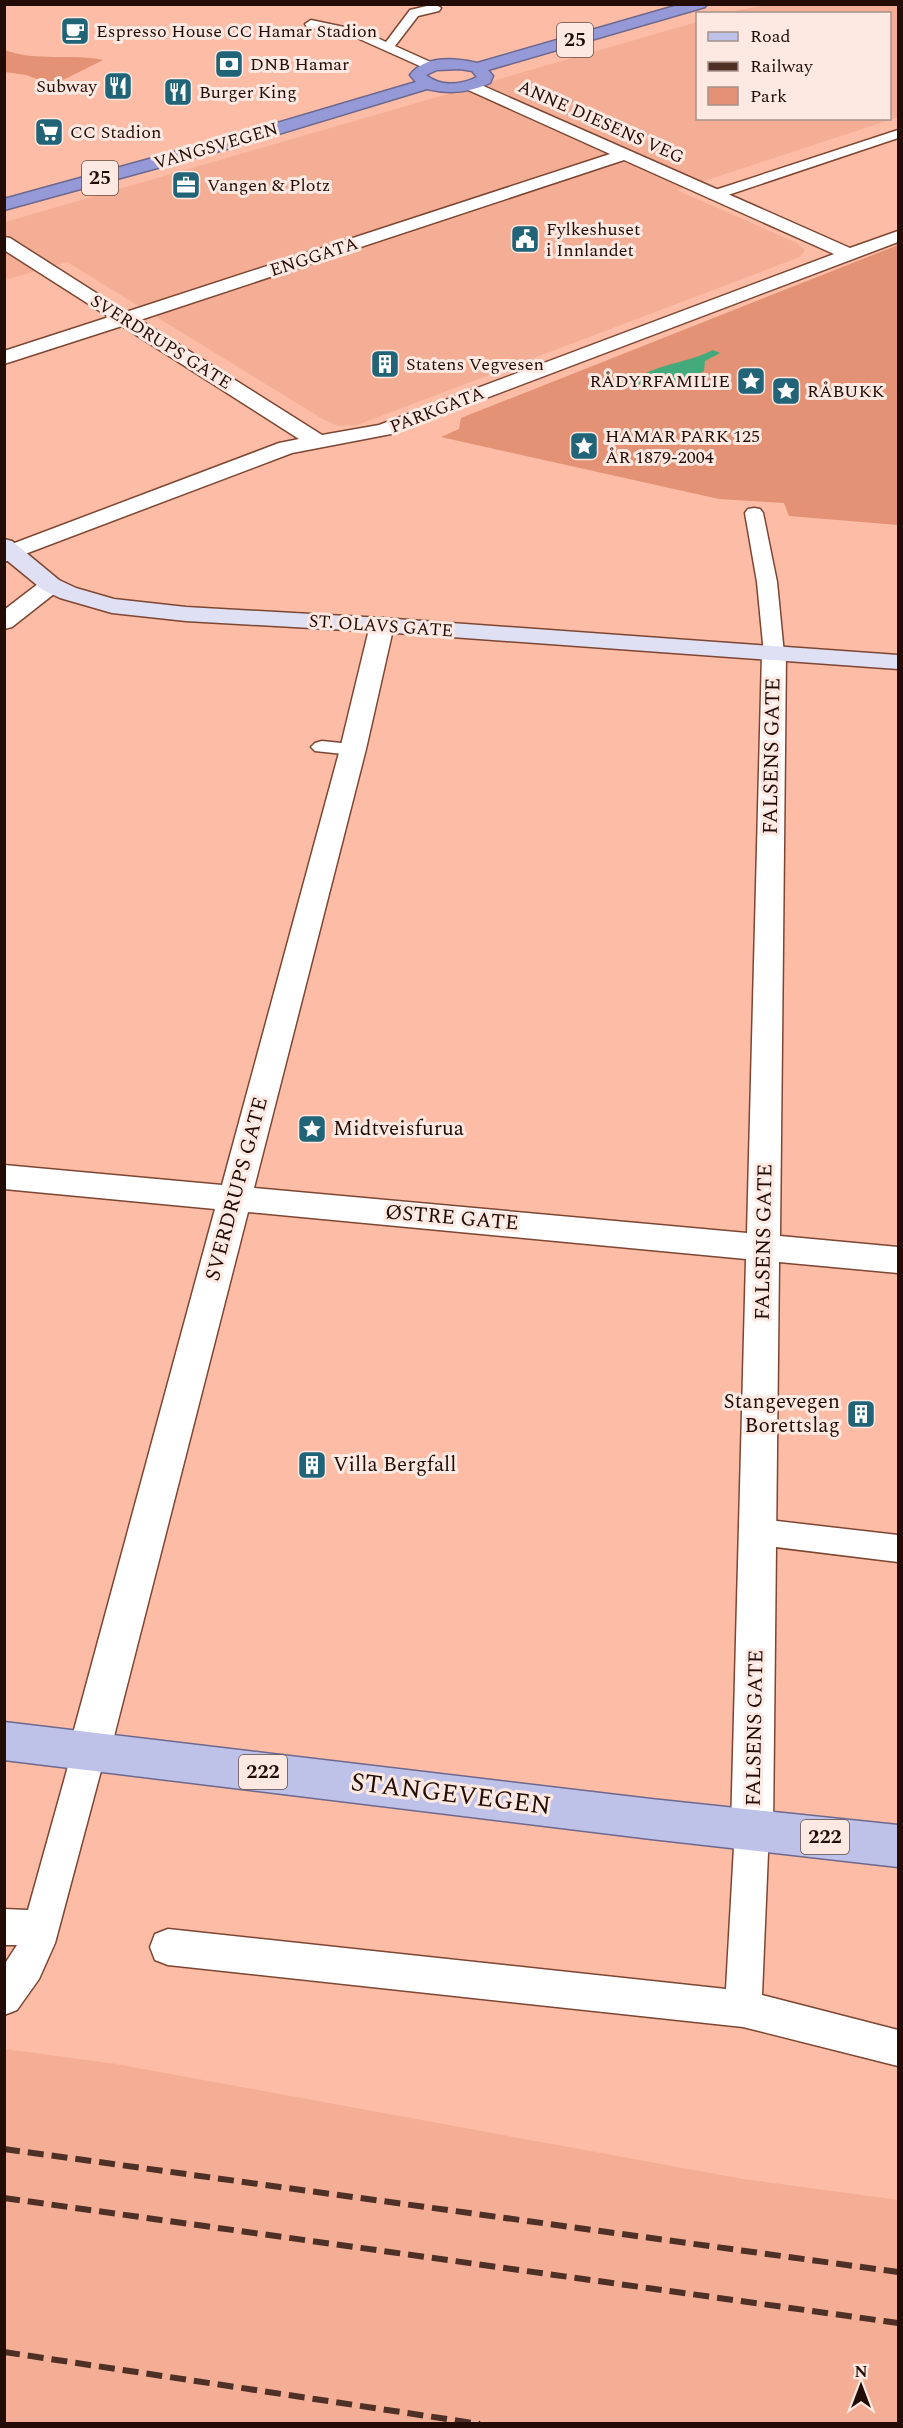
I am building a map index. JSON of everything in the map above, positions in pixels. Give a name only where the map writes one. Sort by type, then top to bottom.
[{"type":"highway","name":"25","points":[[431,67],[452,64],[477,68],[700,4]]},
{"type":"highway","points":[[427,84],[420,80],[418,75],[431,67]]},
{"type":"highway","points":[[472,86],[481,82],[485,76],[477,68]]},
{"type":"highway","name":"25","points":[[427,84],[446,88],[472,86]]},
{"type":"highway","name":"VANGSVEGEN","points":[[4,205],[246,138],[427,84]]},
{"type":"main road","name":"ST. OLAVS GATE","points":[[7,551],[51,585],[68,593],[112,606],[186,614],[382,625],[898,662]]},
{"type":"main road","name":"STANGEVEGEN","points":[[4,1741],[898,1846]]},
{"type":"street","name":"ANNE DIESENS VEG","points":[[472,86],[849,254]]},
{"type":"street","name":"ENGGATA","points":[[4,358],[623,154]]},
{"type":"street","name":"PARKGATA","points":[[7,551],[287,448],[384,430],[898,236]]},
{"type":"street","name":"SVERDRUPS GATE","points":[[4,242],[318,442]]},
{"type":"street","points":[[13,614],[51,585]]},
{"type":"street","name":"SVERDRUPS GATE","points":[[89,1752],[353,749],[382,625]]},
{"type":"street","name":"FALSENS GATE","points":[[752,1829],[774,654]]},
{"type":"street","name":"ØSTRE GATE","points":[[4,1177],[898,1260]]},
{"type":"lane","points":[[388,47],[414,13],[435,8]]},
{"type":"lane","points":[[311,24],[359,34],[431,67]]},
{"type":"lane","points":[[714,195],[898,134]]},
{"type":"lane","points":[[754,513],[767,582],[774,654]]},
{"type":"lane","points":[[322,747],[353,749]]},
{"type":"lane","points":[[759,1533],[898,1550]]},
{"type":"lane","points":[[4,1997],[26,1966],[37,1943],[89,1752]]},
{"type":"lane","points":[[743,2009],[752,1829]]},
{"type":"lane","points":[[4,1926],[41,1928]]},
{"type":"lane","points":[[168,1947],[743,2009],[898,2048]]},
{"type":"shaded area","points":[[765,5],[898,5],[898,117],[891,119],[891,12],[731,12]]},
{"type":"shaded area","points":[[696,22],[696,120],[889,120],[677,190],[797,243],[805,250],[800,257],[357,425],[338,426],[321,418],[67,262],[5,280],[5,222]]},
{"type":"shaded area","points":[[713,350],[720,353],[705,361],[704,371],[688,379],[672,386],[655,388],[638,385],[636,378],[646,373]]},
{"type":"shaded area","points":[[5,2049],[116,2064],[743,2179],[898,2200],[898,2423],[5,2423]]},
{"type":"green space","points":[[5,50],[29,56],[103,60],[53,85],[26,75],[5,72]]},
{"type":"green space","points":[[898,245],[898,525],[789,516],[784,503],[719,499],[441,437],[459,429],[461,418]]},
{"type":"railway","points":[[4,2149],[898,2272]]},
{"type":"railway","points":[[4,2198],[898,2323]]},
{"type":"railway","points":[[4,2352],[480,2424]]},
{"type":"place","name":"Espresso House CC Hamar Stadion","points":[[75,31]]},
{"type":"place","name":"DNB Hamar","points":[[229,64]]},
{"type":"place","name":"Subway","points":[[118,86]]},
{"type":"place","name":"Burger King","points":[[178,92]]},
{"type":"place","name":"CC Stadion","points":[[49,132]]},
{"type":"place","name":"Vangen & Plotz","points":[[186,185]]},
{"type":"place","name":"Fylkeshuset i Innlandet","points":[[525,239]]},
{"type":"place","name":"Statens Vegvesen","points":[[385,364]]},
{"type":"place","name":"RÅDYRFAMILIE","points":[[751,381]]},
{"type":"place","name":"RÅBUKK","points":[[786,391]]},
{"type":"place","name":"HAMAR PARK 125 ÅR 1879-2004","points":[[584,446]]},
{"type":"place","name":"Midtveisfurua","points":[[312,1129]]},
{"type":"place","name":"Stangevegen Borettslag","points":[[861,1414]]},
{"type":"place","name":"Villa Bergfall","points":[[312,1465]]}]
